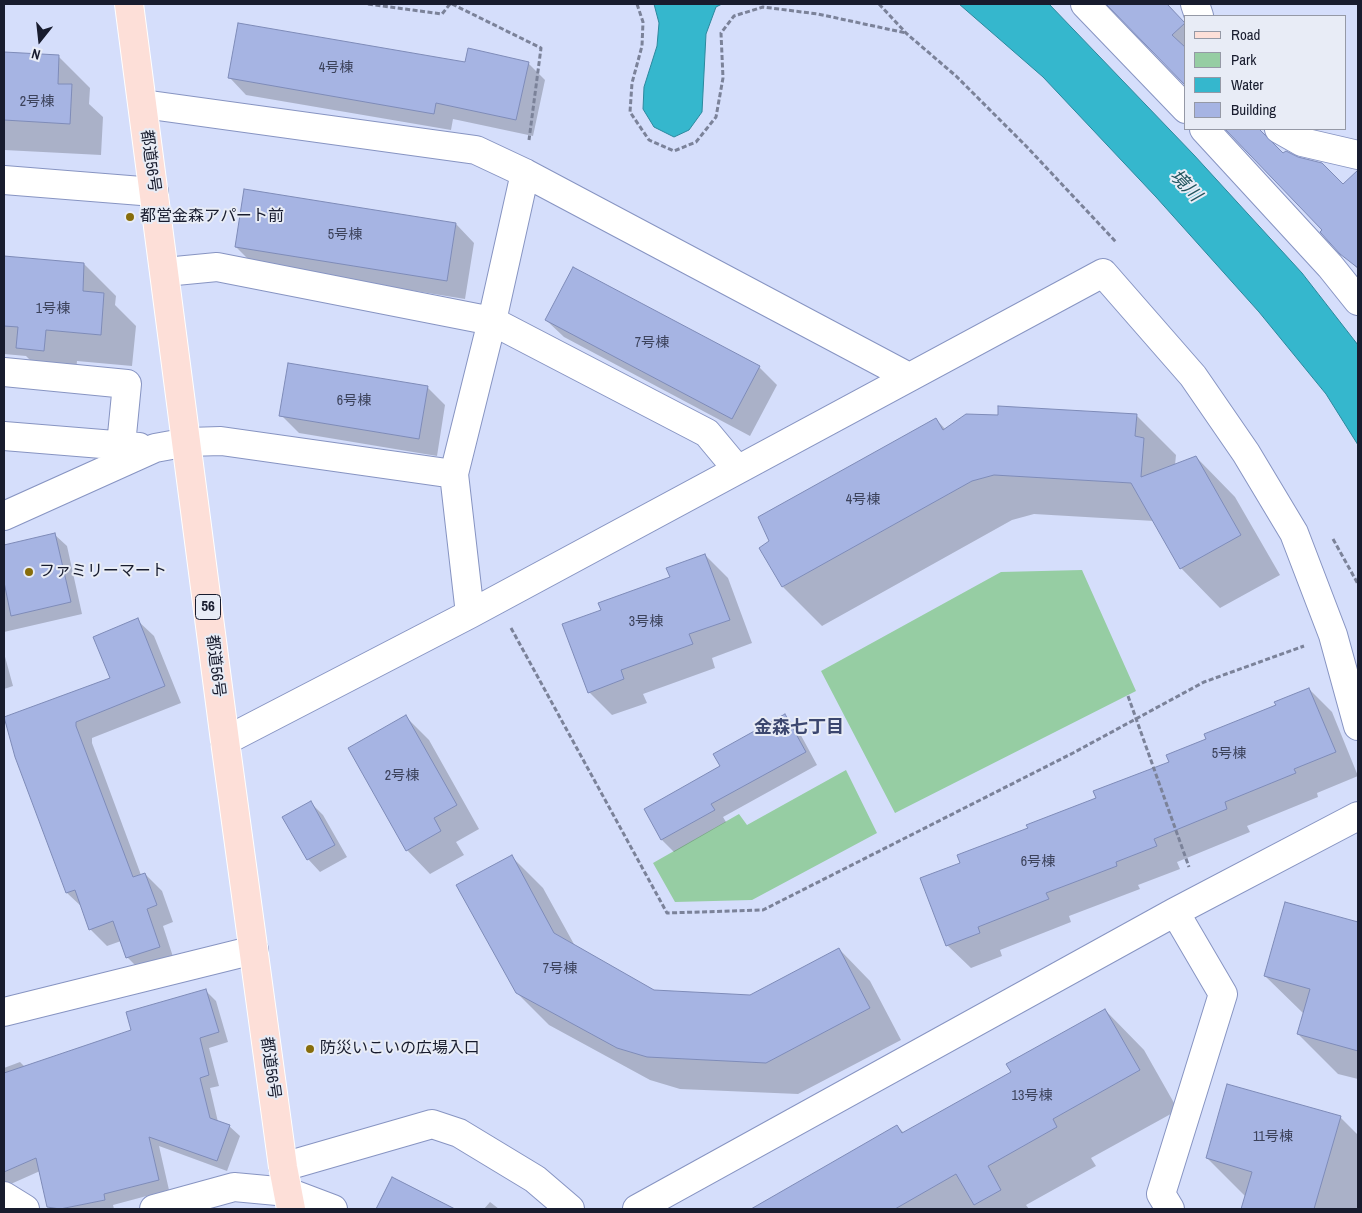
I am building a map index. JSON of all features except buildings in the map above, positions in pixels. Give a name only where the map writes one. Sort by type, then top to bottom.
[{"type":"main road","name":"都道56号","points":[[130,4],[188,442],[225,741],[287,1190]]},
{"type":"street","points":[[1085,4],[1184,107]]},
{"type":"street","points":[[142,104],[476,150],[525,173],[909,377]]},
{"type":"street","points":[[1205,130],[1330,266],[1358,301]]},
{"type":"street","points":[[1280,130],[1302,142],[1358,155]]},
{"type":"street","points":[[470,614],[454,474],[492,321],[525,173]]},
{"type":"street","points":[[4,180],[154,192]]},
{"type":"street","points":[[165,272],[216,267],[492,321],[708,432],[737,469]]},
{"type":"street","points":[[225,741],[470,614],[1103,273],[1193,376],[1246,453],[1294,533],[1333,635],[1358,726]]},
{"type":"street","points":[[4,372],[127,384],[121,445]]},
{"type":"street","points":[[4,436],[155,448]]},
{"type":"street","points":[[4,516],[155,448],[188,442],[221,441],[454,474]]},
{"type":"street","points":[[637,1209],[1200,898],[1358,816]]},
{"type":"street","points":[[1170,1209],[1161,1194],[1223,994],[1175,912]]},
{"type":"street","points":[[4,1012],[254,950]]},
{"type":"street","points":[[287,1190],[432,1124],[458,1133],[535,1179],[570,1209]]},
{"type":"street","points":[[154,1209],[234,1187],[287,1190],[333,1209]]},
{"type":"street","points":[[4,1196],[25,1209]]},
{"type":"path","points":[[368,4],[442,14],[451,4],[540,48],[525,173]]},
{"type":"path","points":[[637,4],[644,22],[642,46],[632,83],[630,112],[649,140],[674,151],[696,142],[716,117],[723,78],[721,34],[734,16],[763,7],[818,14],[907,34]]},
{"type":"path","points":[[495,600],[667,913],[763,910],[1064,758],[1204,682],[1333,635]]},
{"type":"path","points":[[1128,696],[1200,898]]},
{"type":"green space","points":[[1082,570],[1136,691],[895,813],[821,671],[1001,572]]},
{"type":"green space","points":[[846,770],[877,833],[752,900],[675,902],[653,863],[739,814],[747,825]]},
{"type":"water","points":[[654,4],[722,4],[716,7],[706,34],[702,112],[689,130],[674,137],[654,127],[643,109],[644,87],[657,46],[659,23]]},
{"type":"water","name":"境川","points":[[959,4],[1049,4],[1194,155],[1302,273],[1358,345],[1358,445],[1326,394],[1259,312],[1156,197],[1043,77]]},
{"type":"place","name":"都営金森アパート前","points":[[130,217]]},
{"type":"place","name":"ファミリーマート","points":[[29,572]]},
{"type":"place","name":"防災いこいの広場入口","points":[[310,1049]]},
{"type":"district","name":"金森七丁目","points":[[799,728]]}]
